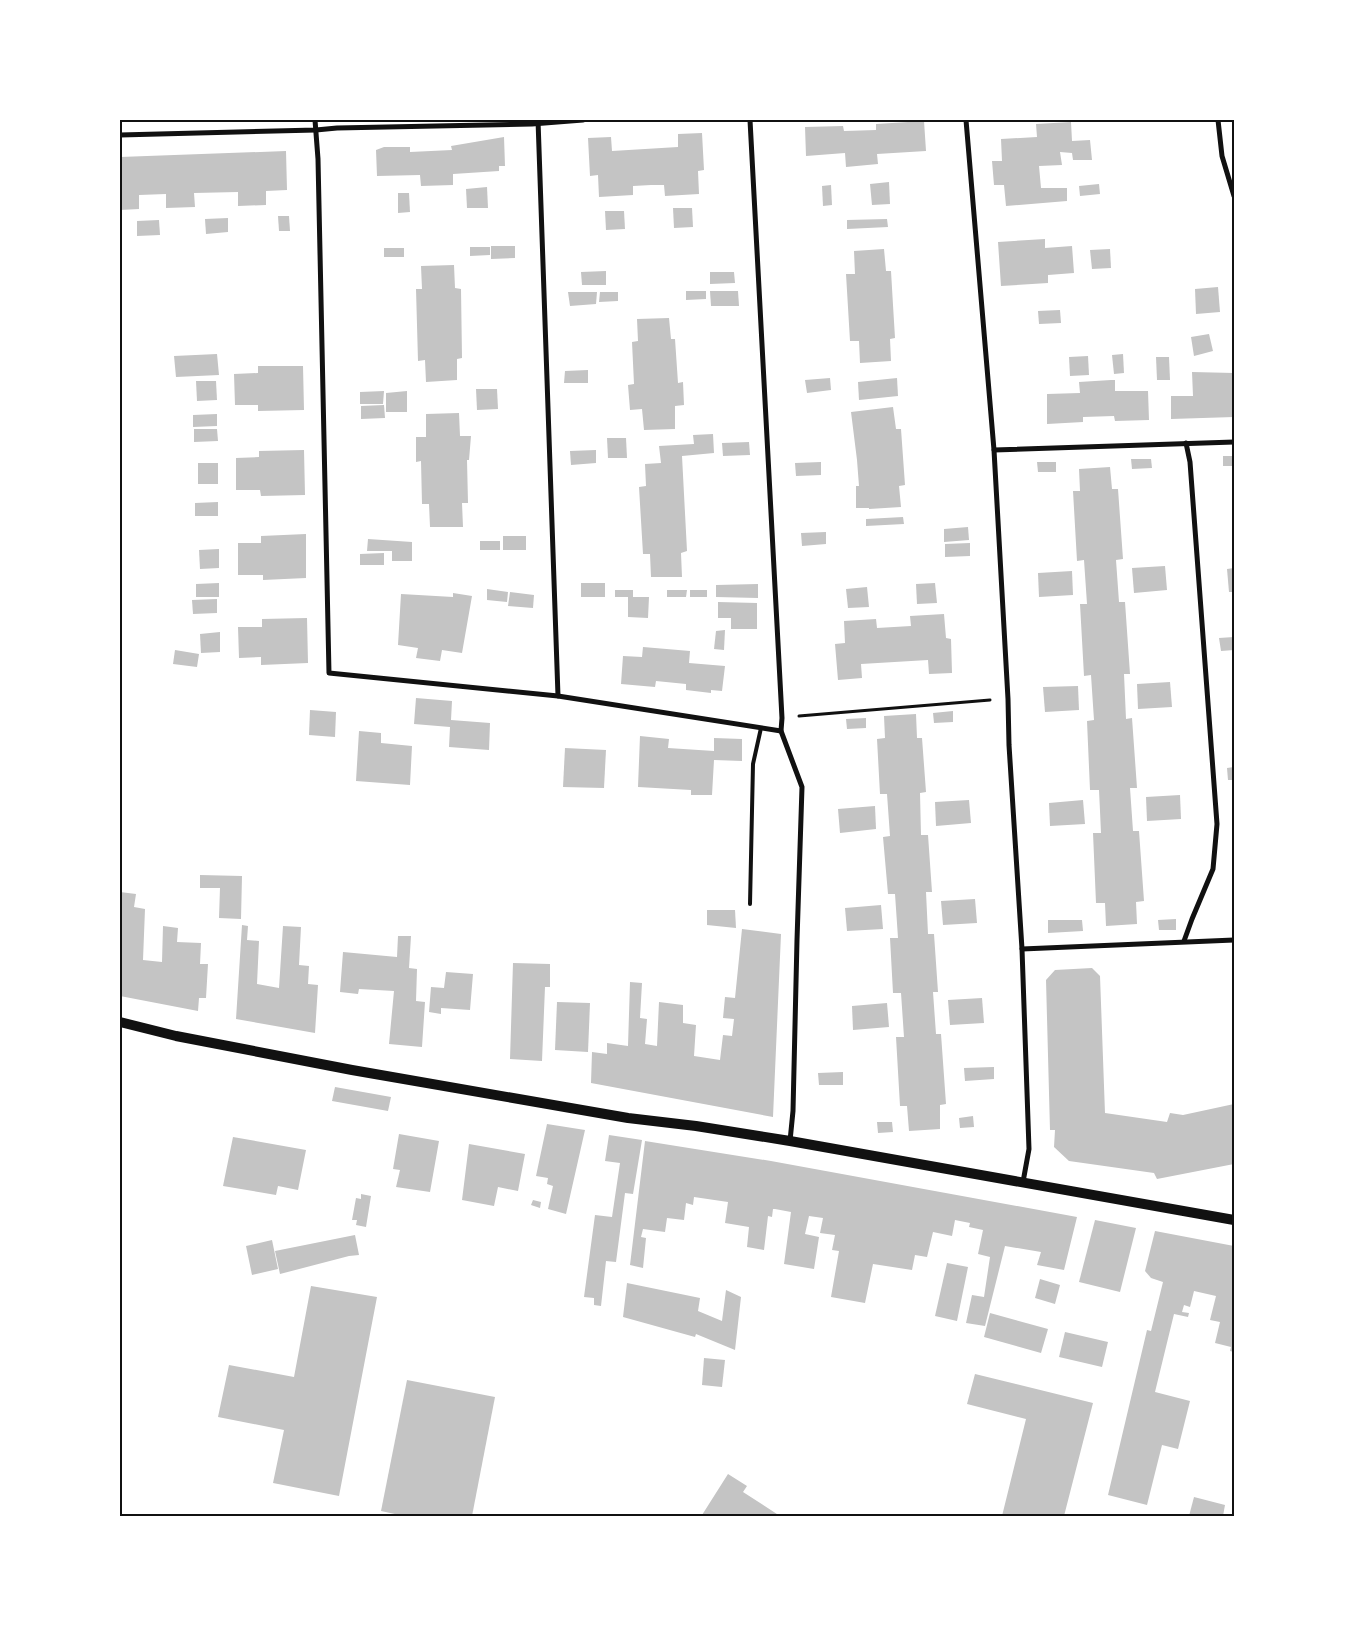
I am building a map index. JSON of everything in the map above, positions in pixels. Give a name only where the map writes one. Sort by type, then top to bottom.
[{"type":"main road","points":[[120,1022],[176,1036],[361,1071],[628,1118],[790,1140],[1234,1220]]},
{"type":"street","points":[[315,120],[328,673],[558,696],[781,731]]},
{"type":"street","points":[[120,135],[583,120]]},
{"type":"street","points":[[750,120],[782,718],[781,731],[802,787],[796,940],[794,1111],[790,1140]]},
{"type":"street","points":[[966,120],[994,450],[1009,745],[1022,949],[1028,1149],[1023,1182]]},
{"type":"street","points":[[1218,120],[1222,156],[1234,196]]},
{"type":"street","points":[[538,122],[558,696]]},
{"type":"street","points":[[994,450],[1234,442]]},
{"type":"street","points":[[1184,941],[1213,869],[1217,824],[1190,462],[1186,444]]},
{"type":"street","points":[[1022,949],[1234,940]]},
{"type":"lane","points":[[750,904],[752,764],[761,728]]},
{"type":"path","points":[[782,718],[1008,699]]},
{"type":"building","points":[[924,121],[926,151],[877,154],[878,164],[846,167],[845,153],[806,156],[805,127],[843,126],[844,131],[876,130],[876,124]]},
{"type":"building","points":[[1071,122],[1072,141],[1090,140],[1092,160],[1073,160],[1072,153],[1060,152],[1062,165],[1039,166],[1041,188],[1067,188],[1067,201],[1006,206],[1004,185],[994,185],[992,161],[1002,161],[1001,139],[1037,137],[1036,124]]},
{"type":"building","points":[[702,133],[704,170],[698,171],[699,194],[665,196],[664,185],[651,185],[633,186],[633,195],[599,197],[598,175],[590,176],[588,138],[611,137],[612,151],[678,147],[678,134]]},
{"type":"building","points":[[504,137],[505,166],[499,166],[499,171],[453,174],[453,185],[421,186],[420,175],[377,176],[376,150],[384,147],[410,147],[410,152],[452,150],[451,146]]},
{"type":"building","points":[[286,151],[287,190],[266,191],[266,205],[238,206],[238,192],[194,193],[195,207],[166,208],[166,194],[139,195],[139,209],[120,210],[120,157]]},
{"type":"building","points":[[889,182],[890,204],[872,205],[870,184]]},
{"type":"building","points":[[1099,184],[1100,194],[1080,196],[1079,186]]},
{"type":"building","points":[[831,185],[832,205],[823,206],[822,186]]},
{"type":"building","points":[[487,187],[488,208],[467,208],[466,189]]},
{"type":"building","points":[[398,193],[409,193],[410,212],[398,213]]},
{"type":"building","points":[[673,208],[692,208],[693,227],[674,228]]},
{"type":"building","points":[[605,211],[624,211],[625,229],[606,230]]},
{"type":"building","points":[[278,216],[289,216],[290,231],[279,231]]},
{"type":"building","points":[[228,218],[228,232],[206,234],[205,219]]},
{"type":"building","points":[[887,219],[888,227],[847,229],[847,220]]},
{"type":"building","points":[[159,220],[160,235],[137,236],[137,221]]},
{"type":"building","points":[[1045,239],[1045,248],[1072,246],[1074,273],[1048,275],[1048,283],[1001,286],[998,242]]},
{"type":"building","points":[[491,246],[515,246],[515,258],[491,259]]},
{"type":"building","points":[[470,247],[490,247],[490,255],[470,256]]},
{"type":"building","points":[[384,248],[404,248],[404,257],[384,257]]},
{"type":"building","points":[[884,249],[886,271],[891,271],[895,338],[890,339],[891,361],[860,363],[859,341],[850,341],[846,274],[855,274],[854,251]]},
{"type":"building","points":[[1110,249],[1111,268],[1092,269],[1090,250]]},
{"type":"building","points":[[454,265],[455,288],[461,289],[462,358],[457,359],[457,380],[426,382],[425,360],[418,361],[416,289],[422,289],[421,266]]},
{"type":"building","points":[[606,271],[606,285],[582,285],[581,272]]},
{"type":"building","points":[[710,272],[734,272],[735,283],[710,284]]},
{"type":"building","points":[[1218,287],[1220,312],[1196,314],[1195,289]]},
{"type":"building","points":[[686,291],[706,291],[706,299],[686,300]]},
{"type":"building","points":[[710,291],[738,291],[739,306],[711,306]]},
{"type":"building","points":[[568,292],[597,292],[596,304],[570,306]]},
{"type":"building","points":[[600,292],[618,292],[618,301],[599,302]]},
{"type":"building","points":[[1060,310],[1061,323],[1039,324],[1038,311]]},
{"type":"building","points":[[669,318],[671,339],[675,339],[678,383],[683,382],[684,405],[675,406],[675,429],[644,430],[642,409],[630,410],[628,385],[634,384],[632,342],[638,341],[637,319]]},
{"type":"building","points":[[1209,334],[1213,351],[1194,356],[1191,337]]},
{"type":"building","points":[[217,354],[219,375],[176,377],[174,356]]},
{"type":"building","points":[[1123,354],[1124,373],[1114,374],[1112,355]]},
{"type":"building","points":[[1088,356],[1089,375],[1070,376],[1069,357]]},
{"type":"building","points":[[1156,357],[1169,357],[1170,380],[1157,380]]},
{"type":"building","points":[[258,366],[303,366],[304,410],[258,411],[258,405],[235,405],[234,374],[258,373]]},
{"type":"building","points":[[588,370],[588,383],[564,383],[565,371]]},
{"type":"building","points":[[1192,372],[1234,373],[1234,417],[1171,419],[1171,396],[1193,396]]},
{"type":"building","points":[[830,378],[831,390],[807,393],[805,380]]},
{"type":"building","points":[[897,378],[898,396],[859,400],[858,382]]},
{"type":"building","points":[[1115,380],[1115,391],[1148,391],[1149,420],[1115,421],[1114,416],[1083,417],[1083,422],[1047,424],[1047,394],[1080,393],[1079,382]]},
{"type":"building","points":[[196,381],[216,381],[217,400],[197,401]]},
{"type":"building","points":[[476,389],[497,389],[498,409],[477,410]]},
{"type":"building","points":[[384,391],[383,404],[360,404],[360,392]]},
{"type":"building","points":[[407,391],[407,412],[386,412],[386,393]]},
{"type":"building","points":[[384,405],[385,418],[361,419],[361,406]]},
{"type":"building","points":[[893,407],[896,429],[901,429],[905,485],[899,486],[901,507],[856,508],[856,486],[859,486],[851,412]]},
{"type":"building","points":[[459,413],[460,436],[471,436],[469,460],[467,460],[468,503],[462,503],[463,527],[430,527],[429,504],[422,504],[421,461],[416,462],[416,437],[426,437],[426,414]]},
{"type":"building","points":[[217,414],[217,426],[193,427],[193,415]]},
{"type":"building","points":[[194,429],[217,429],[218,441],[194,442]]},
{"type":"building","points":[[713,434],[714,453],[682,456],[687,551],[681,553],[682,577],[651,577],[650,554],[643,554],[639,487],[646,486],[645,464],[661,463],[659,446],[694,444],[693,435]]},
{"type":"building","points":[[607,438],[626,438],[627,458],[608,458]]},
{"type":"building","points":[[749,442],[750,455],[723,456],[722,443]]},
{"type":"building","points":[[304,450],[305,495],[261,496],[260,490],[236,490],[236,458],[259,457],[259,451]]},
{"type":"building","points":[[596,450],[596,463],[571,465],[570,451]]},
{"type":"building","points":[[1223,456],[1234,456],[1234,466],[1223,466]]},
{"type":"building","points":[[1131,459],[1151,459],[1152,468],[1132,469]]},
{"type":"building","points":[[821,462],[821,475],[796,476],[795,463]]},
{"type":"building","points":[[1037,462],[1056,462],[1056,472],[1038,472]]},
{"type":"building","points":[[198,463],[218,463],[218,484],[198,484]]},
{"type":"building","points":[[1110,467],[1112,489],[1118,489],[1123,559],[1116,560],[1119,602],[1125,602],[1130,674],[1124,674],[1126,719],[1132,718],[1137,788],[1130,788],[1133,831],[1139,831],[1144,901],[1136,902],[1137,924],[1106,926],[1105,903],[1096,903],[1093,833],[1101,833],[1099,790],[1090,790],[1087,721],[1094,720],[1091,675],[1084,676],[1080,604],[1087,604],[1084,560],[1077,561],[1073,491],[1080,491],[1079,469]]},
{"type":"building","points":[[218,502],[218,516],[195,516],[195,503]]},
{"type":"building","points":[[903,517],[904,524],[866,526],[866,519]]},
{"type":"building","points":[[968,527],[969,540],[944,542],[944,529]]},
{"type":"building","points":[[826,532],[826,544],[802,546],[801,533]]},
{"type":"building","points":[[306,534],[306,578],[263,580],[263,575],[238,575],[238,543],[261,543],[261,536]]},
{"type":"building","points":[[503,536],[526,536],[526,550],[503,550]]},
{"type":"building","points":[[368,539],[412,542],[412,561],[392,561],[392,551],[367,551]]},
{"type":"building","points":[[480,541],[500,541],[500,550],[480,550]]},
{"type":"building","points":[[970,543],[970,556],[945,557],[945,544]]},
{"type":"building","points":[[219,549],[219,568],[200,569],[199,550]]},
{"type":"building","points":[[384,553],[384,565],[360,565],[360,554]]},
{"type":"building","points":[[1165,566],[1167,590],[1134,593],[1132,568]]},
{"type":"building","points":[[1234,568],[1234,592],[1229,592],[1227,569]]},
{"type":"building","points":[[1072,571],[1073,595],[1039,597],[1038,573]]},
{"type":"building","points":[[219,583],[219,597],[196,597],[196,584]]},
{"type":"building","points":[[581,583],[605,583],[605,597],[581,597]]},
{"type":"building","points":[[935,583],[937,603],[917,604],[916,584]]},
{"type":"building","points":[[758,584],[758,598],[716,597],[716,585]]},
{"type":"building","points":[[867,587],[869,607],[848,608],[846,589]]},
{"type":"building","points":[[487,589],[508,592],[507,602],[487,600]]},
{"type":"building","points":[[615,590],[633,590],[633,597],[649,597],[648,618],[628,617],[628,597],[615,597]]},
{"type":"building","points":[[667,590],[687,590],[686,597],[667,597]]},
{"type":"building","points":[[690,590],[707,590],[707,597],[690,597]]},
{"type":"building","points":[[510,592],[534,595],[533,608],[508,606]]},
{"type":"building","points":[[453,593],[472,596],[462,653],[442,650],[440,661],[416,658],[418,648],[398,645],[401,594],[453,597]]},
{"type":"building","points":[[217,599],[217,613],[193,614],[192,600]]},
{"type":"building","points":[[718,602],[757,603],[757,629],[731,629],[731,618],[718,618]]},
{"type":"building","points":[[944,614],[946,638],[951,639],[952,673],[929,674],[928,660],[861,664],[862,678],[838,680],[835,644],[845,643],[844,621],[876,619],[877,628],[911,626],[910,616]]},
{"type":"building","points":[[307,618],[308,663],[261,665],[261,657],[239,658],[238,627],[262,627],[262,619]]},
{"type":"building","points":[[725,630],[724,650],[714,649],[716,631]]},
{"type":"building","points":[[220,632],[220,652],[201,653],[200,634]]},
{"type":"building","points":[[1234,637],[1234,650],[1221,651],[1219,638]]},
{"type":"building","points":[[643,647],[690,651],[689,663],[725,666],[722,691],[711,690],[711,693],[686,690],[686,684],[656,681],[655,687],[621,684],[623,656],[642,657]]},
{"type":"building","points":[[175,650],[199,654],[197,667],[173,664]]},
{"type":"building","points":[[1170,682],[1172,707],[1138,709],[1137,684]]},
{"type":"building","points":[[1078,686],[1079,710],[1045,712],[1043,687]]},
{"type":"building","points":[[416,698],[452,701],[451,720],[490,723],[489,750],[449,747],[450,727],[414,724]]},
{"type":"building","points":[[310,710],[336,712],[335,737],[309,735]]},
{"type":"building","points":[[953,711],[953,722],[934,723],[933,713]]},
{"type":"building","points":[[916,714],[917,738],[922,738],[926,792],[920,793],[921,835],[928,835],[932,892],[926,892],[928,934],[934,934],[938,992],[933,992],[936,1034],[941,1034],[946,1104],[940,1105],[940,1129],[909,1131],[907,1106],[900,1106],[896,1037],[904,1037],[901,993],[893,993],[890,938],[898,938],[895,894],[888,894],[883,837],[890,836],[887,794],[880,794],[877,739],[885,738],[884,716]]},
{"type":"building","points":[[866,718],[866,728],[847,729],[846,719]]},
{"type":"building","points":[[359,731],[381,733],[381,743],[412,746],[410,785],[356,781]]},
{"type":"building","points":[[640,736],[669,739],[668,748],[714,751],[714,738],[742,739],[742,761],[714,760],[712,795],[691,795],[691,790],[638,787]]},
{"type":"building","points":[[565,748],[606,750],[604,788],[563,787]]},
{"type":"building","points":[[1234,767],[1234,780],[1228,780],[1227,768]]},
{"type":"building","points":[[1180,795],[1181,819],[1147,821],[1146,797]]},
{"type":"building","points":[[969,800],[971,823],[936,826],[935,802]]},
{"type":"building","points":[[1083,800],[1085,824],[1050,826],[1049,803]]},
{"type":"building","points":[[875,806],[876,829],[840,833],[838,809]]},
{"type":"building","points":[[200,875],[242,876],[241,919],[219,918],[220,888],[200,888]]},
{"type":"building","points":[[120,892],[136,894],[134,907],[145,909],[143,960],[162,962],[163,926],[178,928],[177,942],[201,943],[200,964],[208,964],[206,998],[199,998],[198,1011],[120,996]]},
{"type":"building","points":[[975,899],[977,923],[943,925],[941,901]]},
{"type":"building","points":[[881,905],[883,929],[847,931],[845,908]]},
{"type":"building","points":[[707,910],[735,910],[736,928],[707,925]]},
{"type":"building","points":[[1176,919],[1176,930],[1159,930],[1158,920]]},
{"type":"building","points":[[1048,920],[1082,920],[1083,931],[1048,933]]},
{"type":"building","points":[[242,925],[248,926],[247,940],[259,941],[257,984],[279,988],[283,926],[301,927],[299,965],[309,966],[308,984],[318,985],[315,1033],[236,1019]]},
{"type":"building","points":[[742,929],[781,934],[773,1117],[591,1083],[592,1052],[607,1054],[607,1043],[628,1046],[630,982],[642,983],[640,1018],[647,1019],[645,1044],[657,1046],[659,1002],[683,1005],[683,1023],[696,1025],[694,1056],[720,1060],[723,1035],[732,1036],[734,1019],[723,1018],[725,997],[735,998]]},
{"type":"building","points":[[398,936],[411,936],[409,968],[417,969],[416,1001],[425,1002],[422,1047],[389,1044],[394,991],[359,989],[358,994],[340,992],[343,952],[397,957]]},
{"type":"building","points":[[513,963],[550,964],[550,987],[545,987],[542,1061],[510,1059]]},
{"type":"building","points":[[1092,968],[1100,976],[1105,1113],[1167,1122],[1170,1113],[1183,1115],[1234,1104],[1234,1164],[1157,1179],[1154,1173],[1069,1161],[1054,1147],[1055,1130],[1050,1130],[1046,980],[1055,970]]},
{"type":"building","points":[[446,972],[473,974],[470,1010],[441,1008],[441,1014],[429,1012],[431,987],[444,988]]},
{"type":"building","points":[[982,998],[984,1023],[950,1025],[948,1000]]},
{"type":"building","points":[[557,1002],[590,1003],[588,1052],[555,1050]]},
{"type":"building","points":[[887,1003],[889,1027],[853,1030],[852,1006]]},
{"type":"building","points":[[994,1067],[994,1079],[965,1081],[964,1068]]},
{"type":"building","points":[[843,1072],[843,1085],[819,1085],[818,1073]]},
{"type":"building","points":[[335,1087],[391,1097],[388,1111],[332,1101]]},
{"type":"building","points":[[973,1116],[974,1127],[960,1128],[959,1118]]},
{"type":"building","points":[[877,1122],[892,1122],[893,1132],[878,1133]]},
{"type":"building","points":[[547,1124],[585,1130],[566,1214],[548,1209],[553,1186],[547,1184],[548,1178],[536,1176]]},
{"type":"building","points":[[399,1134],[439,1141],[430,1192],[396,1187],[400,1170],[393,1169]]},
{"type":"building","points":[[609,1135],[642,1140],[633,1194],[625,1193],[616,1262],[606,1261],[601,1306],[594,1305],[594,1298],[584,1297],[595,1215],[612,1217],[620,1163],[605,1161]]},
{"type":"building","points":[[233,1137],[306,1150],[298,1190],[278,1186],[276,1195],[223,1186]]},
{"type":"building","points":[[645,1141],[771,1161],[1077,1217],[1064,1270],[1037,1265],[1041,1252],[1005,1246],[985,1326],[966,1323],[972,1295],[984,1297],[990,1257],[978,1254],[983,1230],[969,1227],[970,1223],[955,1220],[952,1236],[933,1232],[927,1257],[915,1255],[912,1270],[873,1264],[865,1303],[831,1297],[839,1251],[832,1250],[835,1235],[820,1233],[823,1218],[809,1216],[805,1234],[819,1237],[814,1269],[784,1264],[791,1212],[775,1209],[773,1209],[772,1217],[768,1216],[764,1250],[747,1247],[749,1227],[725,1223],[728,1202],[694,1197],[693,1205],[686,1203],[684,1220],[667,1218],[665,1232],[643,1229],[641,1237],[646,1238],[643,1268],[630,1265]]},
{"type":"building","points":[[469,1144],[525,1154],[518,1191],[498,1187],[494,1206],[462,1200]]},
{"type":"building","points":[[361,1194],[371,1196],[366,1227],[356,1225],[357,1220],[352,1220],[356,1198],[361,1199]]},
{"type":"building","points":[[533,1200],[541,1202],[540,1208],[531,1205]]},
{"type":"building","points":[[1095,1220],[1136,1228],[1120,1292],[1079,1282]]},
{"type":"building","points":[[1155,1231],[1234,1246],[1234,1352],[1230,1351],[1231,1347],[1215,1343],[1220,1322],[1210,1320],[1216,1296],[1194,1291],[1190,1307],[1184,1305],[1182,1312],[1189,1313],[1188,1317],[1174,1314],[1155,1392],[1190,1401],[1178,1449],[1162,1445],[1147,1505],[1108,1495],[1147,1330],[1151,1331],[1163,1282],[1151,1278],[1145,1271]]},
{"type":"building","points":[[355,1235],[359,1255],[280,1274],[275,1251]]},
{"type":"building","points":[[272,1240],[278,1269],[252,1275],[246,1246]]},
{"type":"building","points":[[947,1263],[968,1267],[957,1321],[935,1316]]},
{"type":"building","points":[[1040,1279],[1060,1285],[1055,1304],[1035,1298]]},
{"type":"building","points":[[627,1283],[700,1298],[698,1311],[722,1321],[726,1290],[741,1297],[735,1350],[696,1334],[695,1337],[623,1317]]},
{"type":"building","points":[[311,1286],[377,1297],[339,1496],[273,1483],[284,1430],[218,1417],[229,1365],[294,1377]]},
{"type":"building","points":[[990,1313],[1048,1329],[1041,1353],[984,1337]]},
{"type":"building","points":[[1065,1332],[1108,1342],[1102,1367],[1059,1357]]},
{"type":"building","points":[[704,1358],[725,1360],[722,1387],[702,1385]]},
{"type":"building","points":[[975,1374],[1093,1403],[1064,1516],[1002,1516],[1026,1419],[967,1404]]},
{"type":"building","points":[[407,1380],[495,1397],[472,1516],[404,1516],[381,1511]]},
{"type":"building","points":[[728,1474],[747,1486],[743,1492],[780,1516],[702,1515]]},
{"type":"building","points":[[1194,1497],[1225,1505],[1223,1516],[1189,1516]]}]
